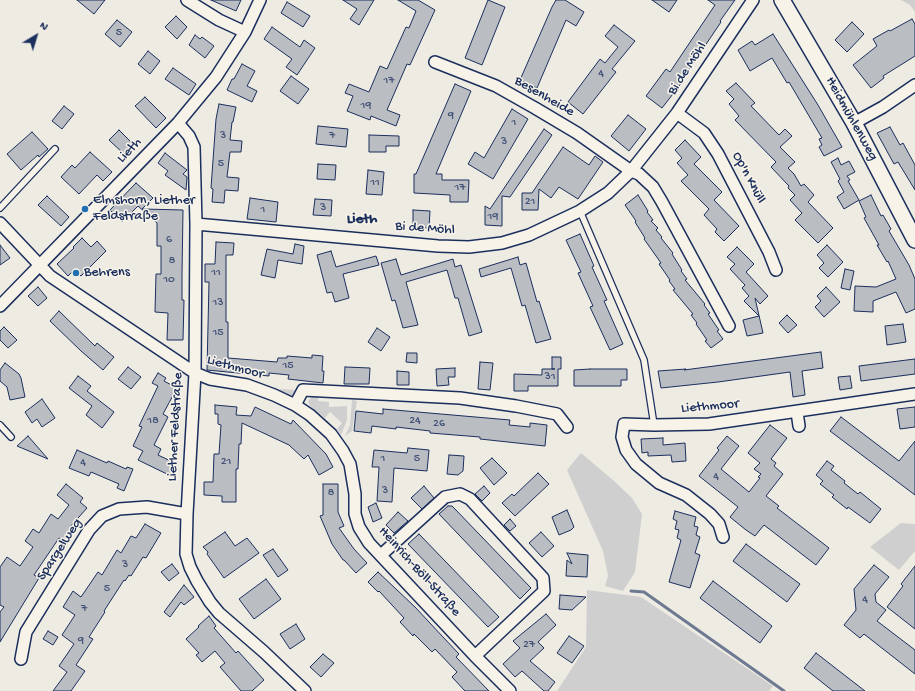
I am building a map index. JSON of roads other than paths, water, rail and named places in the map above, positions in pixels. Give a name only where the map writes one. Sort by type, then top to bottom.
[{"type":"street","points":[[187,0],[219,20],[245,32]]},
{"type":"street","name":"Lieth","points":[[0,306],[178,123],[216,77],[245,32],[260,0]]},
{"type":"street","name":"Bi de Möhl","points":[[196,224],[438,246],[469,247],[502,244],[552,225],[580,211],[608,193],[631,171],[677,113],[753,0]]},
{"type":"street","name":"Heidmühlenweg","points":[[782,0],[854,123],[915,240]]},
{"type":"street","name":"Besenheide","points":[[435,62],[496,86],[577,133],[631,171]]},
{"type":"street","points":[[854,123],[883,107],[915,85]]},
{"type":"street","name":"Op'n Knüll","points":[[677,113],[704,133],[718,154],[766,246],[776,270]]},
{"type":"street","name":"Liether Feldstraße","points":[[178,123],[189,136],[194,147],[196,224],[195,373],[186,554],[193,574],[210,602],[233,626],[264,652],[305,691]]},
{"type":"street","points":[[631,171],[639,174],[654,187],[729,326]]},
{"type":"street","name":"Liethmoor","points":[[0,223],[50,276],[195,373],[210,379],[247,385],[295,405]]},
{"type":"street","points":[[295,405],[303,390],[460,398],[516,406],[557,414],[567,427]]},
{"type":"street","name":"Liethmoor","points":[[723,537],[719,524],[710,514],[686,494],[660,483],[636,464],[626,450],[622,437],[624,424],[709,424],[915,394]]},
{"type":"street","name":"Heinrich-Böll-Straße","points":[[295,405],[310,415],[331,434],[350,464],[353,478],[355,514],[359,527],[369,543],[510,691]]},
{"type":"street","points":[[797,412],[799,426]]},
{"type":"street","points":[[381,555],[445,497],[460,494],[470,499],[543,578],[544,591],[475,656]]},
{"type":"street","name":"Spargelweg","points":[[21,659],[26,632],[89,530],[102,516],[118,509],[146,507],[187,514]]},
{"type":"lane","points":[[0,208],[55,149]]},
{"type":"lane","points":[[580,211],[644,360],[654,425]]},
{"type":"lane","points":[[0,425],[11,437]]},
{"type":"waterway","points":[[631,591],[644,592],[784,691]]},
{"type":"place","name":"Elmshorn, Liether Feldstraße","points":[[85,209]]},
{"type":"place","name":"Behrens","points":[[76,273]]},
{"type":"district","name":"Lieth","points":[[362,220]]}]
